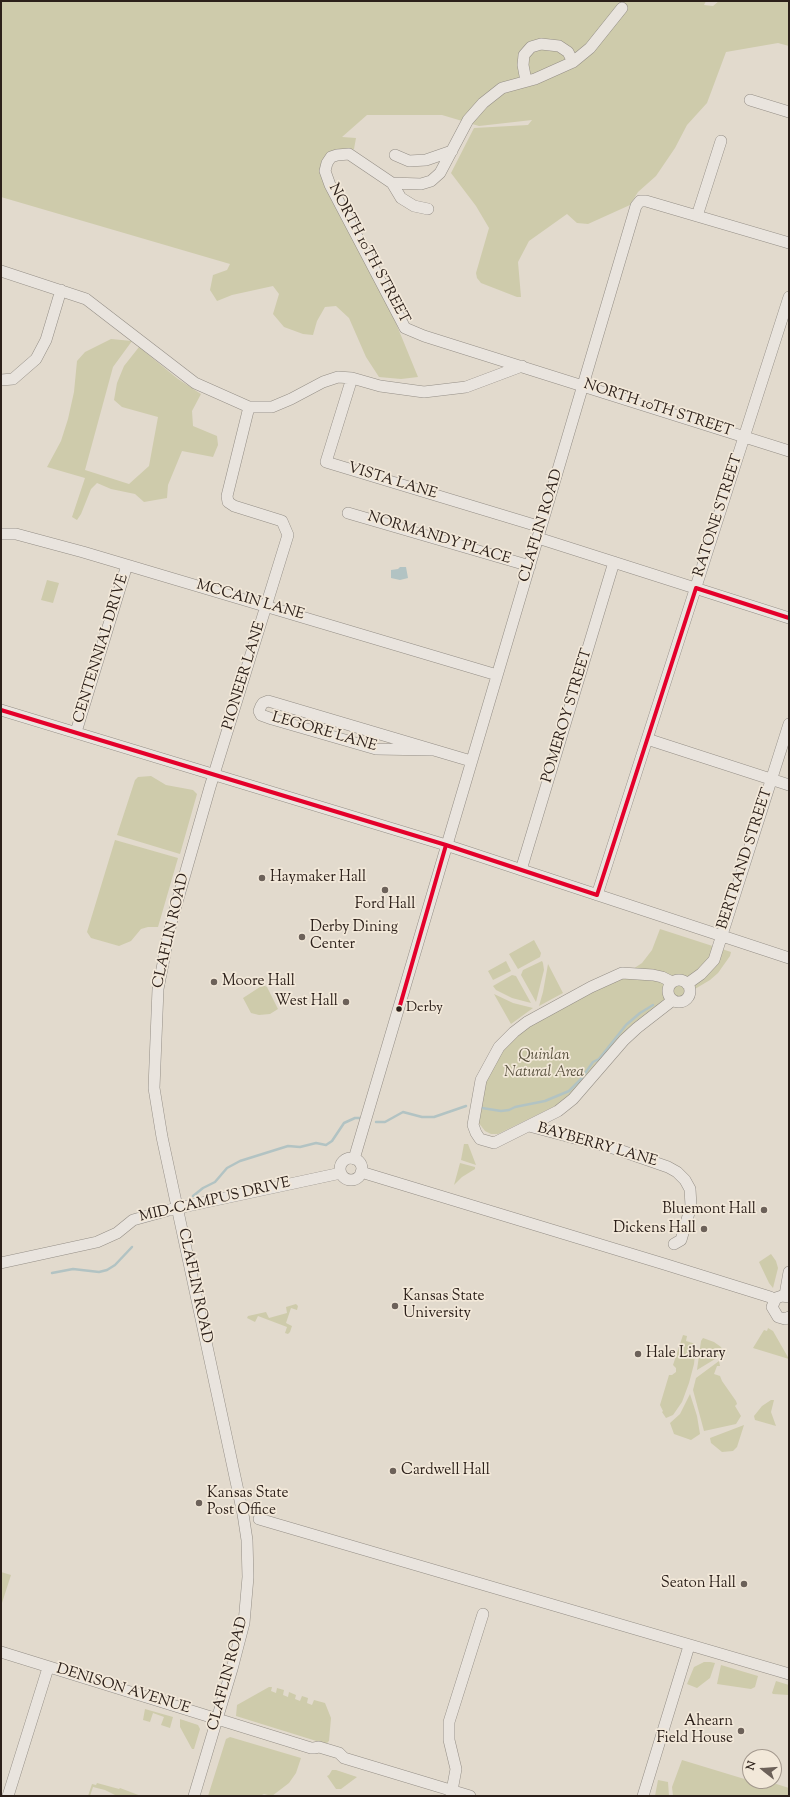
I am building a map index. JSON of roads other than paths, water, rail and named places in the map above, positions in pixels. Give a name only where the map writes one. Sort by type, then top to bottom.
[{"type":"street","points":[[392,183],[421,184],[431,180],[440,173],[468,120],[483,103],[502,88],[526,81],[573,62],[590,48],[622,8]]},
{"type":"street","points":[[526,81],[523,65],[524,55],[531,47],[541,44],[559,46],[568,52],[573,62]]},
{"type":"street","points":[[750,100],[789,112]]},
{"type":"street","points":[[721,141],[698,216],[789,243]]},
{"type":"street","points":[[395,155],[409,162],[426,160],[452,151]]},
{"type":"street","name":"NORTH 10TH STREET","points":[[392,183],[349,154],[331,157],[325,171],[330,185],[405,328],[424,336],[584,385],[789,451]]},
{"type":"street","points":[[392,183],[401,198],[414,206],[428,209]]},
{"type":"street","name":"CLAFLIN ROAD","points":[[354,1159],[387,1052],[446,845],[636,206],[640,202],[646,201],[698,216]]},
{"type":"street","points":[[1,272],[86,299],[195,383],[249,408],[272,407],[292,399],[323,382],[338,377],[352,378],[380,386],[424,392],[466,387],[522,366]]},
{"type":"street","points":[[1,380],[13,379],[36,359],[46,340],[61,290]]},
{"type":"street","name":"RATONE STREET","points":[[597,895],[789,297]]},
{"type":"street","name":"VISTA LANE","points":[[352,378],[326,462],[541,527]]},
{"type":"street","name":"PIONEER LANE","points":[[214,774],[288,535],[282,521],[234,506],[228,502],[227,496],[249,408]]},
{"type":"street","name":"NORMANDY PLACE","points":[[348,512],[530,566]]},
{"type":"street","name":"MCCAIN LANE","points":[[1,534],[16,534],[267,606],[497,675]]},
{"type":"street","points":[[538,538],[789,618]]},
{"type":"street","name":"POMEROY STREET","points":[[521,870],[614,562]]},
{"type":"street","name":"CENTENNIAL DRIVE","points":[[76,732],[127,566]]},
{"type":"street","name":"LEGORE LANE","points":[[432,750],[376,749],[272,719],[262,715],[259,712],[263,703],[268,701],[471,761]]},
{"type":"street","points":[[1,710],[446,845],[789,958]]},
{"type":"street","name":"BERTRAND STREET","points":[[687,984],[702,974],[714,960],[789,724]]},
{"type":"street","points":[[647,739],[789,785]]},
{"type":"street","name":"CLAFLIN ROAD","points":[[194,1796],[218,1718],[245,1617],[248,1577],[247,1540],[243,1514],[162,1137],[154,1088],[158,989],[171,923],[214,774]]},
{"type":"street","points":[[672,982],[662,977],[653,975],[622,973],[585,990],[527,1022],[514,1032],[499,1047],[481,1080],[473,1125],[480,1139],[494,1143],[558,1111],[573,1099],[624,1040],[673,1000]]},
{"type":"street","points":[[679,979],[687,984],[690,992],[686,999],[680,1002],[673,1000],[668,992],[669,985],[679,979]]},
{"type":"street","name":"BAYBERRY LANE","points":[[529,1126],[623,1151],[668,1167],[677,1172],[685,1180],[690,1189],[691,1206],[681,1240],[674,1244]]},
{"type":"street","points":[[348,1159],[354,1159],[360,1163],[361,1172],[358,1177],[352,1180],[346,1179],[341,1173],[341,1165],[348,1159]]},
{"type":"street","points":[[361,1172],[664,1264],[770,1297],[774,1300]]},
{"type":"street","name":"MID-CAMPUS DRIVE","points":[[1,1263],[98,1242],[116,1233],[133,1220],[177,1208],[341,1173]]},
{"type":"street","points":[[789,1272],[787,1296],[779,1296],[774,1300],[772,1307],[775,1314],[781,1318],[789,1320]]},
{"type":"street","points":[[259,1519],[789,1674]]},
{"type":"street","points":[[452,1793],[456,1770],[449,1740],[449,1722],[483,1614]]},
{"type":"street","points":[[643,1796],[689,1646]]},
{"type":"street","name":"DENISON AVENUE","points":[[1,1652],[48,1668],[314,1748],[319,1747],[339,1753],[344,1758],[452,1793],[470,1796]]},
{"type":"street","points":[[8,1796],[48,1668]]},
{"type":"waterway","points":[[482,1108],[501,1111],[509,1110],[515,1107],[545,1101],[569,1091],[581,1079],[593,1062],[599,1059],[626,1025],[640,1013],[653,1005]]},
{"type":"waterway","points":[[376,1122],[385,1122],[403,1112],[422,1117],[434,1117],[466,1106]]},
{"type":"waterway","points":[[193,1196],[203,1188],[215,1182],[227,1168],[240,1161],[288,1146],[300,1147],[316,1143],[326,1145],[332,1141],[344,1123],[355,1118],[362,1118]]},
{"type":"waterway","points":[[52,1273],[73,1269],[99,1272],[107,1270],[115,1265],[132,1247]]},
{"type":"place","name":"Haymaker Hall","points":[[262,878]]},
{"type":"place","name":"Ford Hall","points":[[385,890]]},
{"type":"place","name":"Derby Dining Center","points":[[302,937]]},
{"type":"place","name":"Moore Hall","points":[[214,982]]},
{"type":"place","name":"West Hall","points":[[346,1002]]},
{"type":"place","name":"Derby","points":[[399,1009]]},
{"type":"place","name":"Bluemont Hall","points":[[764,1210]]},
{"type":"place","name":"Dickens Hall","points":[[704,1229]]},
{"type":"place","name":"Kansas State University","points":[[395,1306]]},
{"type":"place","name":"Hale Library","points":[[638,1354]]},
{"type":"place","name":"Cardwell Hall","points":[[393,1471]]},
{"type":"place","name":"Kansas State Post Office","points":[[199,1503]]},
{"type":"place","name":"Seaton Hall","points":[[744,1584]]},
{"type":"place","name":"Ahearn Field House","points":[[741,1731]]},
{"type":"park label","name":"Quinlan Natural Area","points":[[544,1064]]}]
